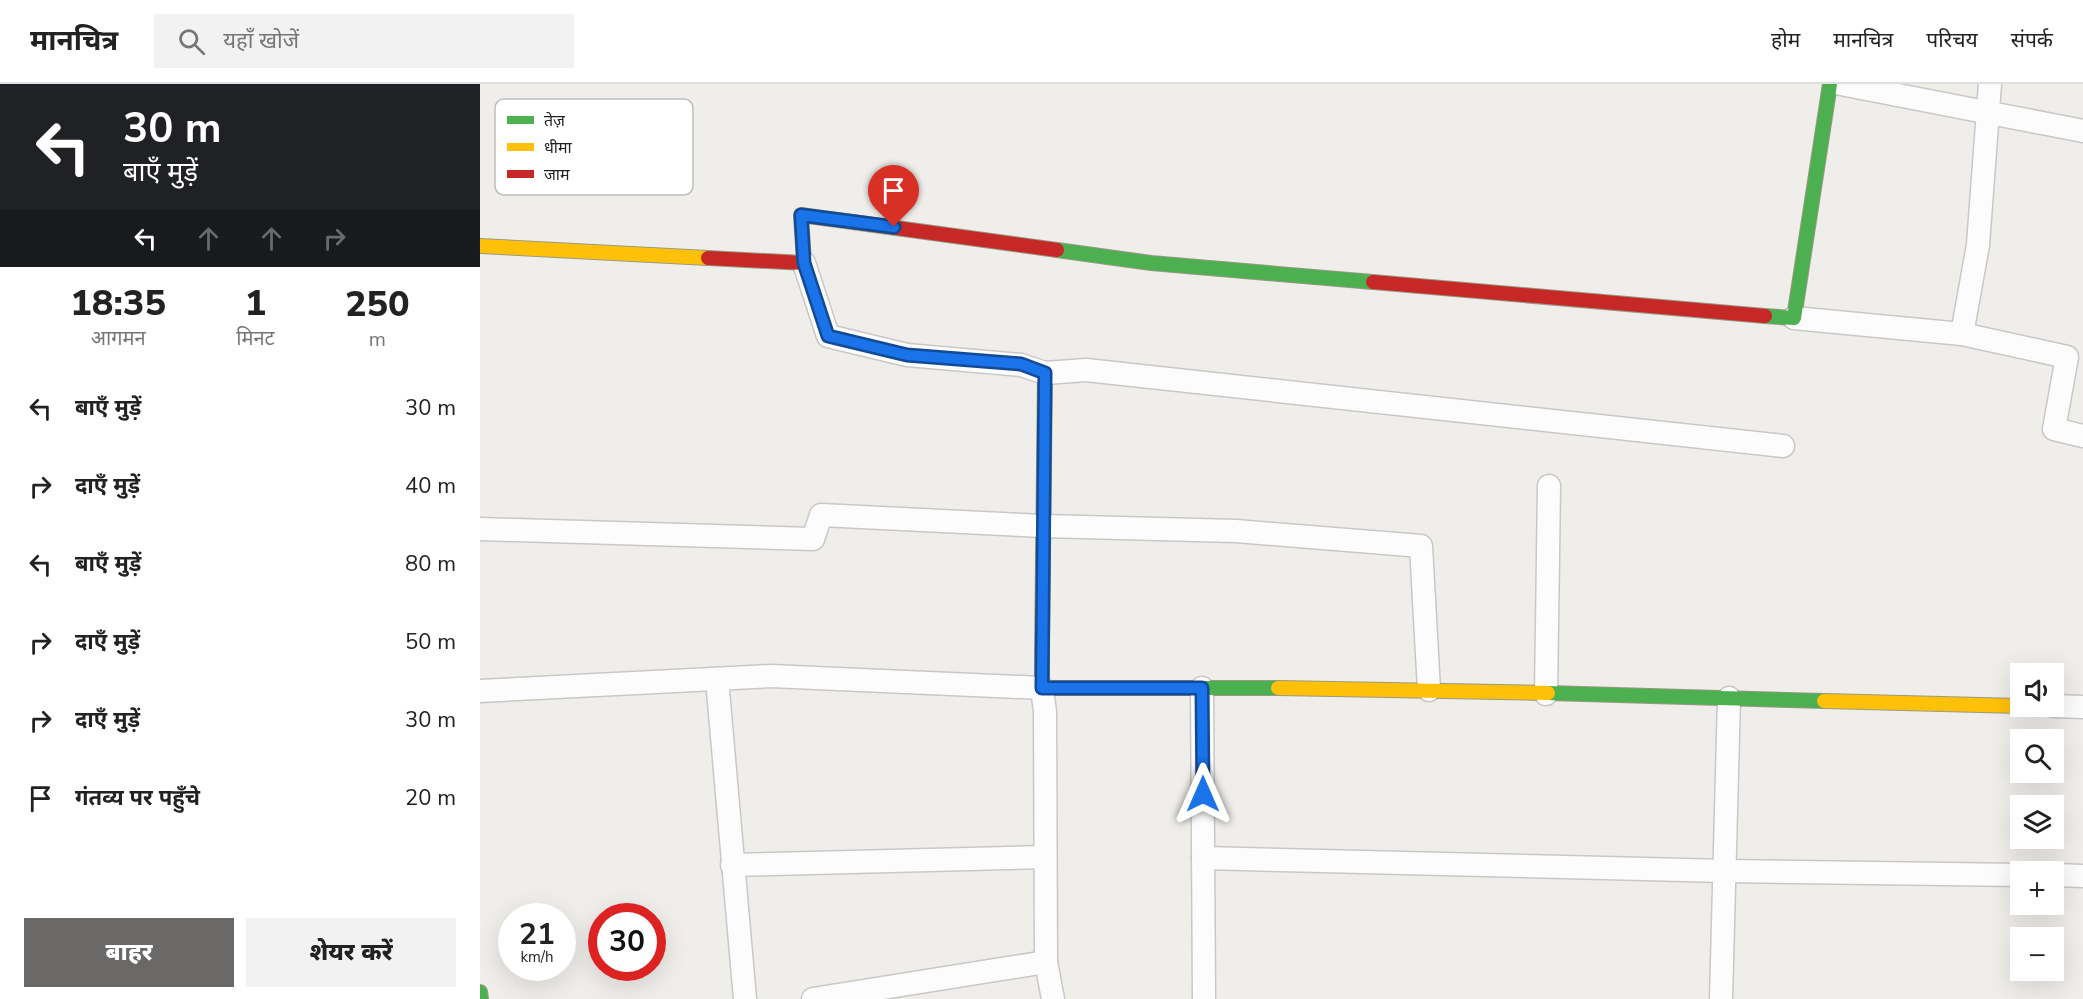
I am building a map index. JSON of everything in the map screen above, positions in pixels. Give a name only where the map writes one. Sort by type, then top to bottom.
[{"type":"street","points":[[1794,318],[1830,84]]},
{"type":"street","points":[[1841,84],[2083,131]]},
{"type":"street","points":[[1962,334],[1978,245],[1990,84]]},
{"type":"street","points":[[1783,446],[1086,370],[1045,373],[1021,364],[907,355],[828,336],[804,263],[801,215],[1151,263],[1962,334],[2067,357],[2054,429],[2083,436]]},
{"type":"street","points":[[480,246],[804,263]]},
{"type":"street","points":[[1045,373],[1042,688],[1045,712],[1046,962],[1053,999]]},
{"type":"street","points":[[1546,693],[1549,486]]},
{"type":"street","points":[[480,529],[813,539],[821,515],[1043,526],[1236,531],[1421,546],[1429,690]]},
{"type":"street","points":[[480,691],[771,676],[1042,688],[1429,690],[2010,706]]},
{"type":"street","points":[[717,679],[745,999]]},
{"type":"street","points":[[1202,688],[1204,999]]},
{"type":"street","points":[[1721,999],[1729,698]]},
{"type":"street","points":[[2064,706],[2083,706]]},
{"type":"street","points":[[732,865],[1045,857]]},
{"type":"street","points":[[1203,858],[1725,871],[2010,875]]},
{"type":"street","points":[[2064,875],[2083,876]]},
{"type":"street","points":[[813,999],[1046,962]]},
{"type":"street","points":[[480,992],[481,999]]},
{"type":"traffic: fast","points":[[1765,316],[1794,318],[1830,84]]},
{"type":"traffic: fast","points":[[1057,250],[1151,263],[1373,282]]},
{"type":"traffic: fast","points":[[1042,650],[1042,688],[1278,688]]},
{"type":"traffic: fast","points":[[1548,693],[1824,701]]},
{"type":"traffic: fast","points":[[480,992],[481,999]]},
{"type":"traffic: slow","points":[[480,246],[708,258]]},
{"type":"traffic: slow","points":[[1042,650],[1045,373]]},
{"type":"traffic: slow","points":[[1278,688],[1548,693]]},
{"type":"traffic: slow","points":[[1824,701],[2010,706]]},
{"type":"traffic: jam","points":[[708,258],[804,263],[801,215],[1057,250]]},
{"type":"traffic: jam","points":[[1373,282],[1765,316]]},
{"type":"route","points":[[894,227],[801,215],[804,263],[828,336],[907,355],[1021,364],[1045,373],[1042,688],[1202,688],[1203,794]]}]
